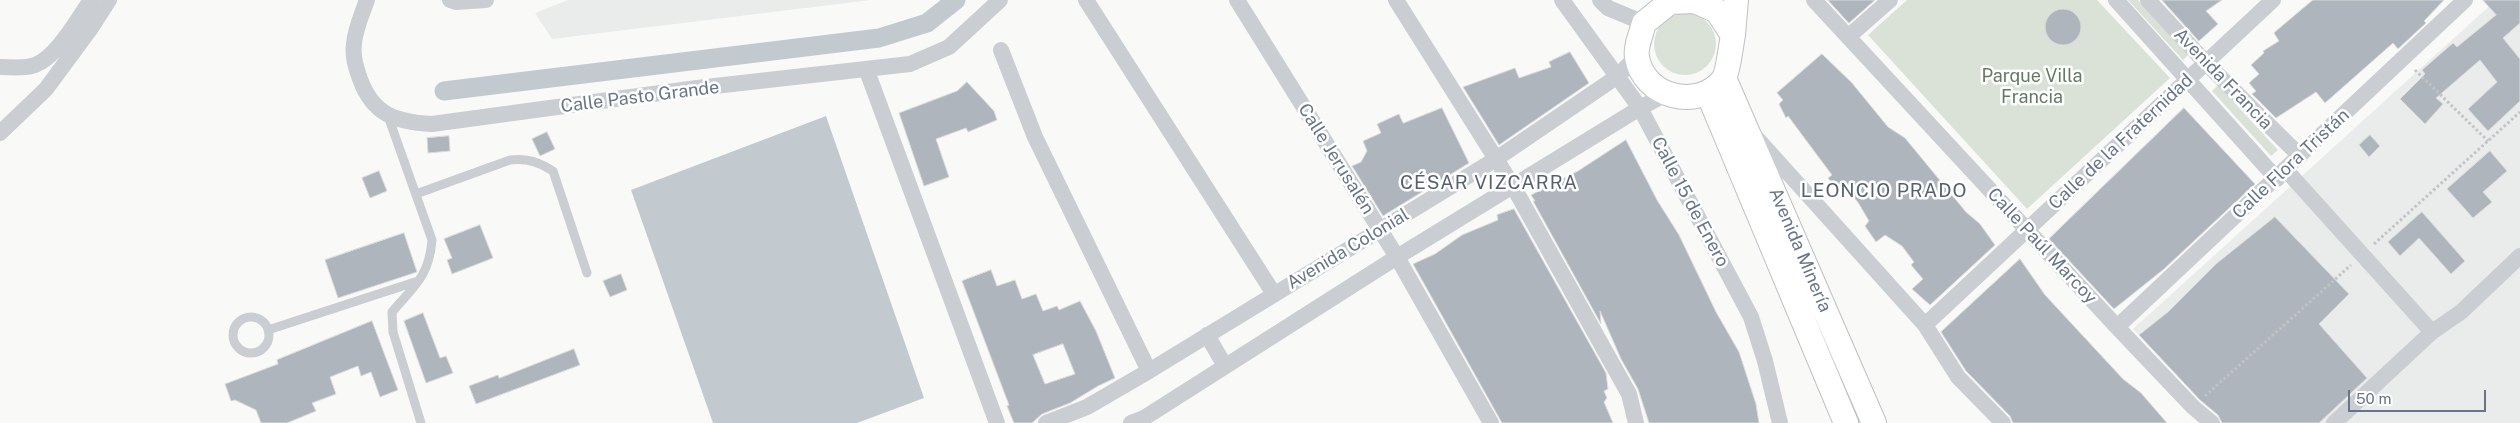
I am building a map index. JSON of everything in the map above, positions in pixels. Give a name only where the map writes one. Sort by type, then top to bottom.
[{"type":"main road","points":[[1732,35],[1717,12],[1695,0],[1671,1],[1644,22],[1637,56],[1646,79],[1666,94],[1695,98],[1716,86],[1732,35],[1736,0]]},
{"type":"main road","name":"Avenida Minería","points":[[1716,86],[1746,126],[1874,423]]},
{"type":"main road","name":"Avenida Minería","points":[[1716,86],[1846,423]]},
{"type":"street","points":[[0,67],[28,66],[44,60],[71,30],[91,0]]},
{"type":"street","points":[[0,133],[46,88],[91,28],[109,0]]},
{"type":"street","name":"Calle Pasto Grande","points":[[367,0],[354,44],[353,57],[365,94],[388,116],[410,122],[432,124],[697,88],[867,71],[910,64],[949,47],[1000,0]]},
{"type":"street","points":[[450,0],[456,2],[486,0]]},
{"type":"street","points":[[1086,0],[1274,294]]},
{"type":"street","name":"Calle Jerusalén","points":[[1237,0],[1397,257],[1491,423]]},
{"type":"street","points":[[1396,0],[1513,186],[1629,394],[1636,423]]},
{"type":"street","name":"Calle 15 de Enero","points":[[1562,0],[1640,108],[1751,317],[1765,361],[1780,423]]},
{"type":"street","points":[[1600,0],[1608,8],[1644,22]]},
{"type":"street","name":"Calle Paúl Marcoy","points":[[1814,0],[2116,327],[2193,407],[2212,423]]},
{"type":"street","points":[[1848,37],[1890,0]]},
{"type":"street","name":"Avenida Francia","points":[[2116,0],[2188,81],[2281,174],[2432,332]]},
{"type":"street","name":"Avenida Francia","points":[[2148,0],[2205,62],[2300,156]]},
{"type":"street","name":"Calle de la Fraternidad","points":[[1925,325],[2273,0]]},
{"type":"street","name":"Calle Flora Tristán","points":[[2116,327],[2465,0]]},
{"type":"street","points":[[1001,50],[1036,137],[1149,371]]},
{"type":"street","name":"Avenida Colonial","points":[[1046,423],[1086,407],[1149,371],[1496,159],[1618,76],[1637,56]]},
{"type":"street","points":[[867,71],[998,423]]},
{"type":"street","name":"Avenida Colonial","points":[[1140,421],[1397,257],[1640,108],[1666,94]]},
{"type":"street","points":[[1746,126],[1925,325],[1958,377],[2003,423]]},
{"type":"street","points":[[2334,423],[2432,332],[2461,312],[2520,256]]},
{"type":"street","points":[[1207,335],[1225,366]]},
{"type":"lane","points":[[388,116],[432,240],[430,260],[421,280],[392,312],[393,332],[421,423]]},
{"type":"lane","points":[[416,194],[510,160],[524,158],[540,163],[553,171],[587,273]]},
{"type":"lane","points":[[268,330],[421,280]]},
{"type":"lane","points":[[247,317],[260,319],[268,330],[267,344],[256,352],[242,350],[234,339],[236,325],[247,317]]},
{"type":"path","points":[[2404,58],[2488,141]]},
{"type":"shaded area","points":[[568,0],[871,0],[552,39],[535,13]]},
{"type":"shaded area","points":[[2496,0],[2520,0],[2520,423],[2232,423],[2133,329]]},
{"type":"shaded area","points":[[826,116],[924,398],[857,423],[713,423],[631,190]]},
{"type":"green space","name":"Parque Villa Francia","points":[[1907,0],[2097,0],[2170,78],[2027,209],[1868,35]]},
{"type":"green space","points":[[2128,0],[2138,0],[2188,55],[2183,60]]},
{"type":"green space","points":[[1685,13],[1697,15],[1707,22],[1714,32],[1716,44],[1714,56],[1707,66],[1697,73],[1685,75],[1673,73],[1663,66],[1656,56],[1654,44],[1656,32],[1663,22],[1673,15]]},
{"type":"green space","points":[[2218,85],[2278,150],[2271,156],[2212,91]]},
{"type":"building","points":[[1828,0],[1875,0],[1849,23]]},
{"type":"building","points":[[2162,0],[2222,0],[2206,11],[2218,24],[2199,41]]},
{"type":"building","points":[[2313,0],[2444,0],[2424,21],[2426,23],[2398,49],[2393,43],[2325,103],[2316,92],[2276,118],[2252,94],[2256,91],[2249,83],[2259,74],[2251,65],[2264,53],[2263,51],[2279,41],[2274,33]]},
{"type":"building","points":[[2483,0],[2520,0],[2520,23],[2503,38],[2520,59],[2520,101],[2488,131],[2468,109],[2497,82],[2480,60],[2436,98],[2443,104],[2425,124],[2400,99],[2425,74],[2422,70],[2453,43],[2457,47],[2496,15]]},
{"type":"building","points":[[2063,9],[2076,14],[2081,27],[2076,40],[2063,45],[2050,40],[2045,27],[2050,14]]},
{"type":"building","points":[[1570,52],[1589,83],[1499,145],[1463,87],[1515,68],[1519,78],[1551,67],[1549,62]]},
{"type":"building","points":[[1822,54],[1852,83],[1888,127],[1905,138],[1966,212],[1980,224],[1995,245],[1930,305],[1912,289],[1923,279],[1911,265],[1914,262],[1902,246],[1885,235],[1876,242],[1865,226],[1869,221],[1859,204],[1848,189],[1840,193],[1828,178],[1832,175],[1788,116],[1786,118],[1779,104],[1783,100],[1777,93]]},
{"type":"building","points":[[967,82],[994,111],[997,120],[968,132],[966,128],[936,139],[949,177],[924,186],[899,113],[957,91]]},
{"type":"building","points":[[1442,108],[1469,163],[1383,216],[1352,166],[1361,162],[1367,151],[1363,141],[1381,133],[1377,124],[1399,114],[1403,123]]},
{"type":"building","points":[[2184,108],[2255,184],[2164,269],[2114,309],[2049,239]]},
{"type":"building","points":[[547,132],[555,149],[540,156],[532,139]]},
{"type":"building","points":[[2370,135],[2380,146],[2369,157],[2359,145]]},
{"type":"building","points":[[449,136],[450,151],[428,153],[427,138]]},
{"type":"building","points":[[1626,140],[1657,200],[1679,235],[1716,312],[1739,352],[1756,404],[1759,423],[1649,423],[1638,389],[1621,359],[1600,311],[1601,324],[1533,201],[1535,201],[1531,195],[1578,171]]},
{"type":"building","points":[[2490,151],[2507,171],[2483,192],[2492,202],[2473,218],[2447,189]]},
{"type":"building","points":[[379,171],[387,191],[370,198],[362,178]]},
{"type":"building","points":[[1514,209],[1606,373],[1608,389],[1604,391],[1607,398],[1604,402],[1613,423],[1502,423],[1413,264],[1435,254],[1462,235],[1498,220],[1497,215]]},
{"type":"building","points":[[2422,212],[2465,261],[2451,274],[2419,238],[2400,256],[2388,242]]},
{"type":"building","points":[[2275,217],[2349,294],[2319,324],[2367,378],[2319,423],[2222,423],[2218,415],[2200,400],[2139,335],[2168,312],[2216,264]]},
{"type":"building","points":[[480,225],[493,258],[452,274],[447,260],[452,258],[444,239]]},
{"type":"building","points":[[404,233],[417,272],[338,298],[325,260]]},
{"type":"building","points":[[2020,259],[2045,295],[2123,379],[2141,393],[2167,423],[2013,423],[2010,416],[1966,371],[1941,332]]},
{"type":"building","points":[[991,270],[997,286],[1015,280],[1022,299],[1036,294],[1043,311],[1057,306],[1059,310],[1080,301],[1096,331],[1115,378],[1070,403],[1042,414],[1032,423],[1014,423],[962,281]],"holes":[[[1063,344],[1075,374],[1045,384],[1033,355]]]},
{"type":"building","points":[[621,274],[627,290],[610,297],[603,281]]},
{"type":"building","points":[[423,313],[440,358],[446,356],[453,373],[426,383],[404,321]]},
{"type":"building","points":[[372,321],[398,390],[380,397],[371,372],[361,376],[358,366],[330,377],[336,394],[312,403],[316,411],[287,423],[261,423],[256,410],[235,400],[231,401],[225,384],[278,364],[277,360]]},
{"type":"building","points":[[574,349],[580,365],[476,404],[469,386],[498,375],[499,378]]},
{"type":"waterway","points":[[444,91],[879,38],[927,23],[956,0]]},
{"type":"district","name":"CÉSAR VIZCARRA","points":[[1489,183]]},
{"type":"district","name":"LEONCIO PRADO","points":[[1884,191]]}]
